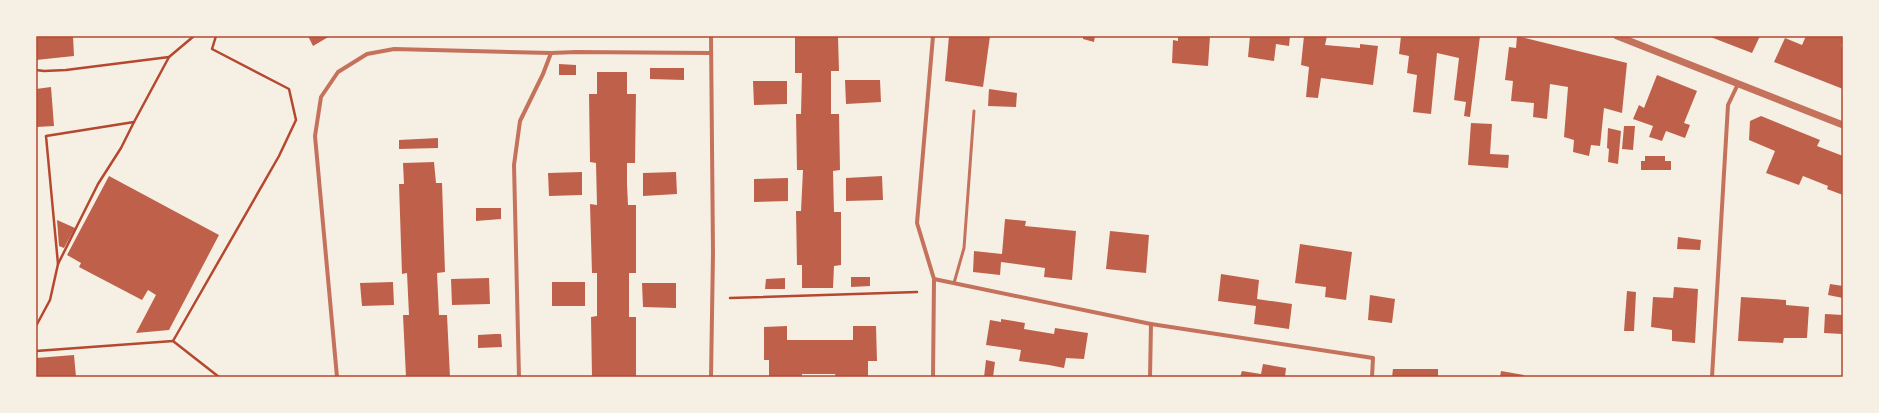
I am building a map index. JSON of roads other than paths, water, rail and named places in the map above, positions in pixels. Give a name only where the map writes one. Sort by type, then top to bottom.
[{"type":"street","points":[[711,36],[713,253],[711,298],[711,377]]},
{"type":"street","points":[[933,36],[917,223],[934,279],[933,377]]},
{"type":"street","points":[[1616,36],[1843,125]]},
{"type":"street","points":[[337,377],[315,136],[321,97],[338,72],[367,54],[394,48],[552,53],[710,53]]},
{"type":"street","points":[[519,377],[514,165],[520,121],[552,53]]},
{"type":"street","points":[[1712,377],[1728,105],[1738,84]]},
{"type":"street","points":[[934,279],[1150,324],[1373,358],[1372,377]]},
{"type":"street","points":[[1150,324],[1150,377]]},
{"type":"lane","points":[[954,283],[964,248],[974,111]]}]
